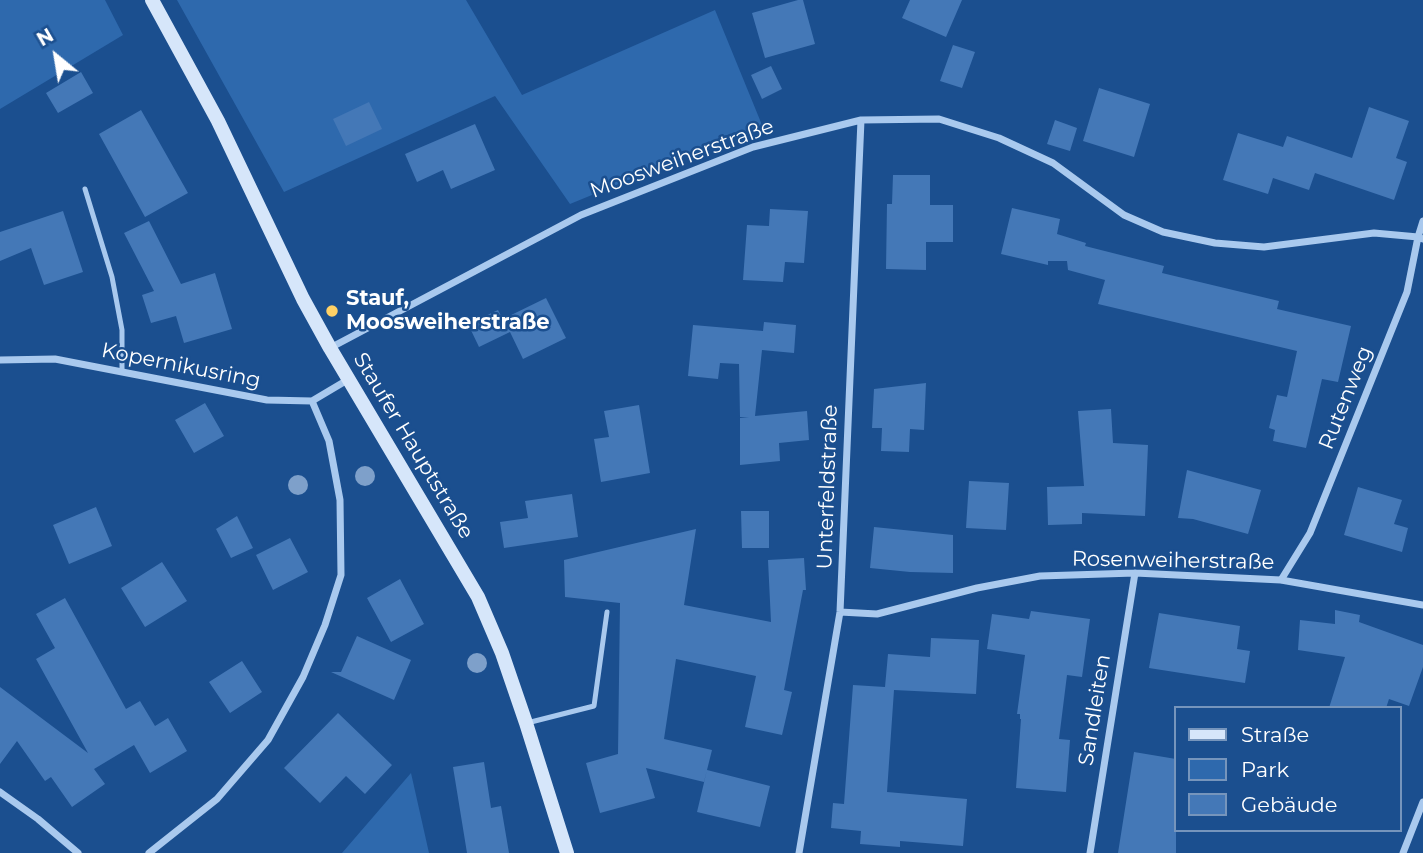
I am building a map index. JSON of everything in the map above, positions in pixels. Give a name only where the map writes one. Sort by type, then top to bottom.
[{"type":"street","name":"Staufer Hauptstraße","points":[[152,0],[218,121],[303,299],[478,597],[502,653],[567,853]]},
{"type":"street","name":"Moosweiherstraße","points":[[330,348],[581,215],[752,147],[861,120],[939,118],[999,138],[1053,163],[1124,215],[1163,232],[1215,243],[1264,247],[1374,233],[1420,238]]},
{"type":"street","name":"Unterfeldstraße","points":[[799,853],[840,612],[861,120]]},
{"type":"street","name":"Rutenweg","points":[[1281,580],[1310,533],[1407,292],[1423,221]]},
{"type":"street","name":"Kopernikusring","points":[[0,360],[55,359],[267,400],[312,401]]},
{"type":"street","points":[[149,853],[217,799],[268,740],[303,677],[325,625],[341,575],[340,500],[329,441],[312,401],[349,379]]},
{"type":"street","name":"Rosenweiherstraße","points":[[840,612],[877,614],[978,588],[1040,576],[1135,573],[1281,580],[1423,605]]},
{"type":"street","name":"Sandleiten","points":[[1090,853],[1135,573]]},
{"type":"street","points":[[0,792],[38,818],[78,853]]},
{"type":"street","points":[[1403,853],[1423,802]]},
{"type":"lane","points":[[86,189],[112,277],[122,330],[122,372]]},
{"type":"lane","points":[[526,723],[594,706],[607,612]]},
{"type":"green space","points":[[0,0],[105,0],[123,35],[0,109]]},
{"type":"green space","points":[[177,0],[466,0],[522,95],[715,10],[762,125],[570,204],[495,96],[284,192]]},
{"type":"green space","points":[[411,773],[429,853],[342,853]]},
{"type":"building","points":[[803,0],[815,44],[765,58],[752,13]]},
{"type":"building","points":[[910,0],[962,0],[946,37],[902,18]]},
{"type":"building","points":[[953,45],[975,52],[962,88],[940,81]]},
{"type":"building","points":[[771,66],[782,89],[762,99],[751,75]]},
{"type":"building","points":[[81,72],[93,93],[58,113],[46,93]]},
{"type":"building","points":[[1099,88],[1150,104],[1134,157],[1083,141]]},
{"type":"building","points":[[369,102],[382,129],[346,146],[333,119]]},
{"type":"building","points":[[1369,107],[1409,121],[1396,158],[1407,162],[1394,200],[1315,173],[1309,190],[1273,178],[1268,194],[1223,180],[1238,133],[1283,147],[1287,136],[1352,158]]},
{"type":"building","points":[[141,110],[188,193],[145,217],[99,134]]},
{"type":"building","points":[[1055,120],[1077,128],[1070,151],[1047,144]]},
{"type":"building","points":[[475,124],[495,170],[451,189],[443,170],[417,182],[405,154]]},
{"type":"building","points":[[893,175],[930,175],[930,205],[953,205],[953,242],[926,242],[926,270],[886,269],[887,204],[892,204]]},
{"type":"building","points":[[1012,208],[1060,219],[1057,234],[1086,243],[1085,246],[1164,266],[1162,273],[1279,301],[1277,309],[1351,326],[1338,382],[1322,379],[1306,448],[1273,441],[1275,430],[1269,428],[1277,395],[1287,397],[1297,351],[1098,304],[1105,280],[1068,270],[1067,261],[1048,261],[1048,265],[1001,254]]},
{"type":"building","points":[[770,209],[808,211],[804,263],[785,262],[783,282],[743,280],[747,225],[769,226]]},
{"type":"building","points":[[63,211],[83,272],[44,285],[31,248],[0,261],[0,232]]},
{"type":"building","points":[[149,221],[181,284],[215,273],[232,329],[184,343],[176,316],[151,323],[142,295],[154,291],[124,233]]},
{"type":"building","points":[[546,298],[566,338],[523,359],[510,332],[479,347],[468,324],[498,310],[509,331],[503,319]]},
{"type":"building","points":[[764,322],[796,325],[794,353],[762,350],[755,416],[807,411],[809,440],[779,443],[780,461],[740,465],[740,418],[749,417],[740,417],[739,364],[720,363],[718,379],[688,376],[693,325],[763,331]]},
{"type":"building","points":[[926,383],[924,430],[910,429],[909,452],[881,451],[882,428],[872,428],[874,389]]},
{"type":"building","points":[[205,403],[224,436],[194,453],[175,420]]},
{"type":"building","points":[[639,405],[650,473],[601,482],[594,439],[609,437],[604,411]]},
{"type":"building","points":[[1111,409],[1113,443],[1148,445],[1145,516],[1082,513],[1082,524],[1048,525],[1047,487],[1084,486],[1078,411]]},
{"type":"building","points":[[1187,470],[1261,490],[1248,534],[1193,519],[1178,518]]},
{"type":"building","points":[[969,481],[1009,483],[1006,530],[966,528]]},
{"type":"building","points":[[1358,487],[1402,500],[1394,524],[1408,528],[1402,552],[1344,535]]},
{"type":"building","points":[[572,494],[578,537],[504,548],[500,522],[528,518],[525,501]]},
{"type":"building","points":[[96,507],[112,546],[69,564],[53,525]]},
{"type":"building","points":[[741,511],[769,511],[769,548],[742,548]]},
{"type":"building","points":[[237,516],[253,548],[231,558],[216,529]]},
{"type":"building","points":[[874,527],[953,535],[953,573],[870,568]]},
{"type":"building","points":[[696,529],[684,605],[771,622],[768,560],[804,558],[806,590],[803,590],[784,690],[792,692],[782,735],[745,727],[756,676],[676,659],[664,739],[712,750],[704,782],[646,768],[655,798],[600,813],[586,763],[618,754],[620,603],[565,597],[564,560]]},
{"type":"building","points":[[290,538],[308,572],[273,590],[256,555]]},
{"type":"building","points":[[162,562],[187,601],[145,627],[121,588]]},
{"type":"building","points":[[400,579],[424,624],[391,642],[367,598]]},
{"type":"building","points":[[65,598],[126,709],[140,701],[155,726],[168,718],[187,751],[150,773],[134,745],[94,769],[105,784],[72,807],[51,777],[45,781],[17,741],[0,764],[0,687],[88,753],[36,659],[55,648],[36,614]]},
{"type":"building","points":[[1335,610],[1360,615],[1359,622],[1423,645],[1423,667],[1409,706],[1389,699],[1387,706],[1330,706],[1345,657],[1298,650],[1300,620],[1335,624]]},
{"type":"building","points":[[1031,611],[1090,619],[1082,677],[1067,675],[1059,739],[1070,740],[1066,792],[1016,788],[1021,719],[1020,714],[1017,714],[1025,655],[987,649],[992,614],[1029,619]]},
{"type":"building","points":[[1159,613],[1240,626],[1237,649],[1250,651],[1245,683],[1149,668]]},
{"type":"building","points":[[357,636],[411,660],[394,700],[331,672],[341,672]]},
{"type":"building","points":[[931,638],[979,640],[976,694],[894,690],[887,792],[967,799],[963,846],[900,841],[900,847],[860,844],[861,831],[831,828],[833,803],[844,804],[853,685],[885,687],[888,654],[930,657]]},
{"type":"building","points":[[242,661],[262,692],[230,713],[209,682]]},
{"type":"building","points":[[338,713],[392,765],[365,794],[346,776],[320,803],[284,768]]},
{"type":"building","points":[[1134,752],[1174,759],[1176,853],[1118,853]]},
{"type":"building","points":[[484,762],[491,808],[501,806],[509,853],[467,853],[453,767]]},
{"type":"building","points":[[707,770],[770,786],[760,827],[697,812]]},
{"type":"place","name":"Stauf, Moosweiherstraße","points":[[332,311]]}]
